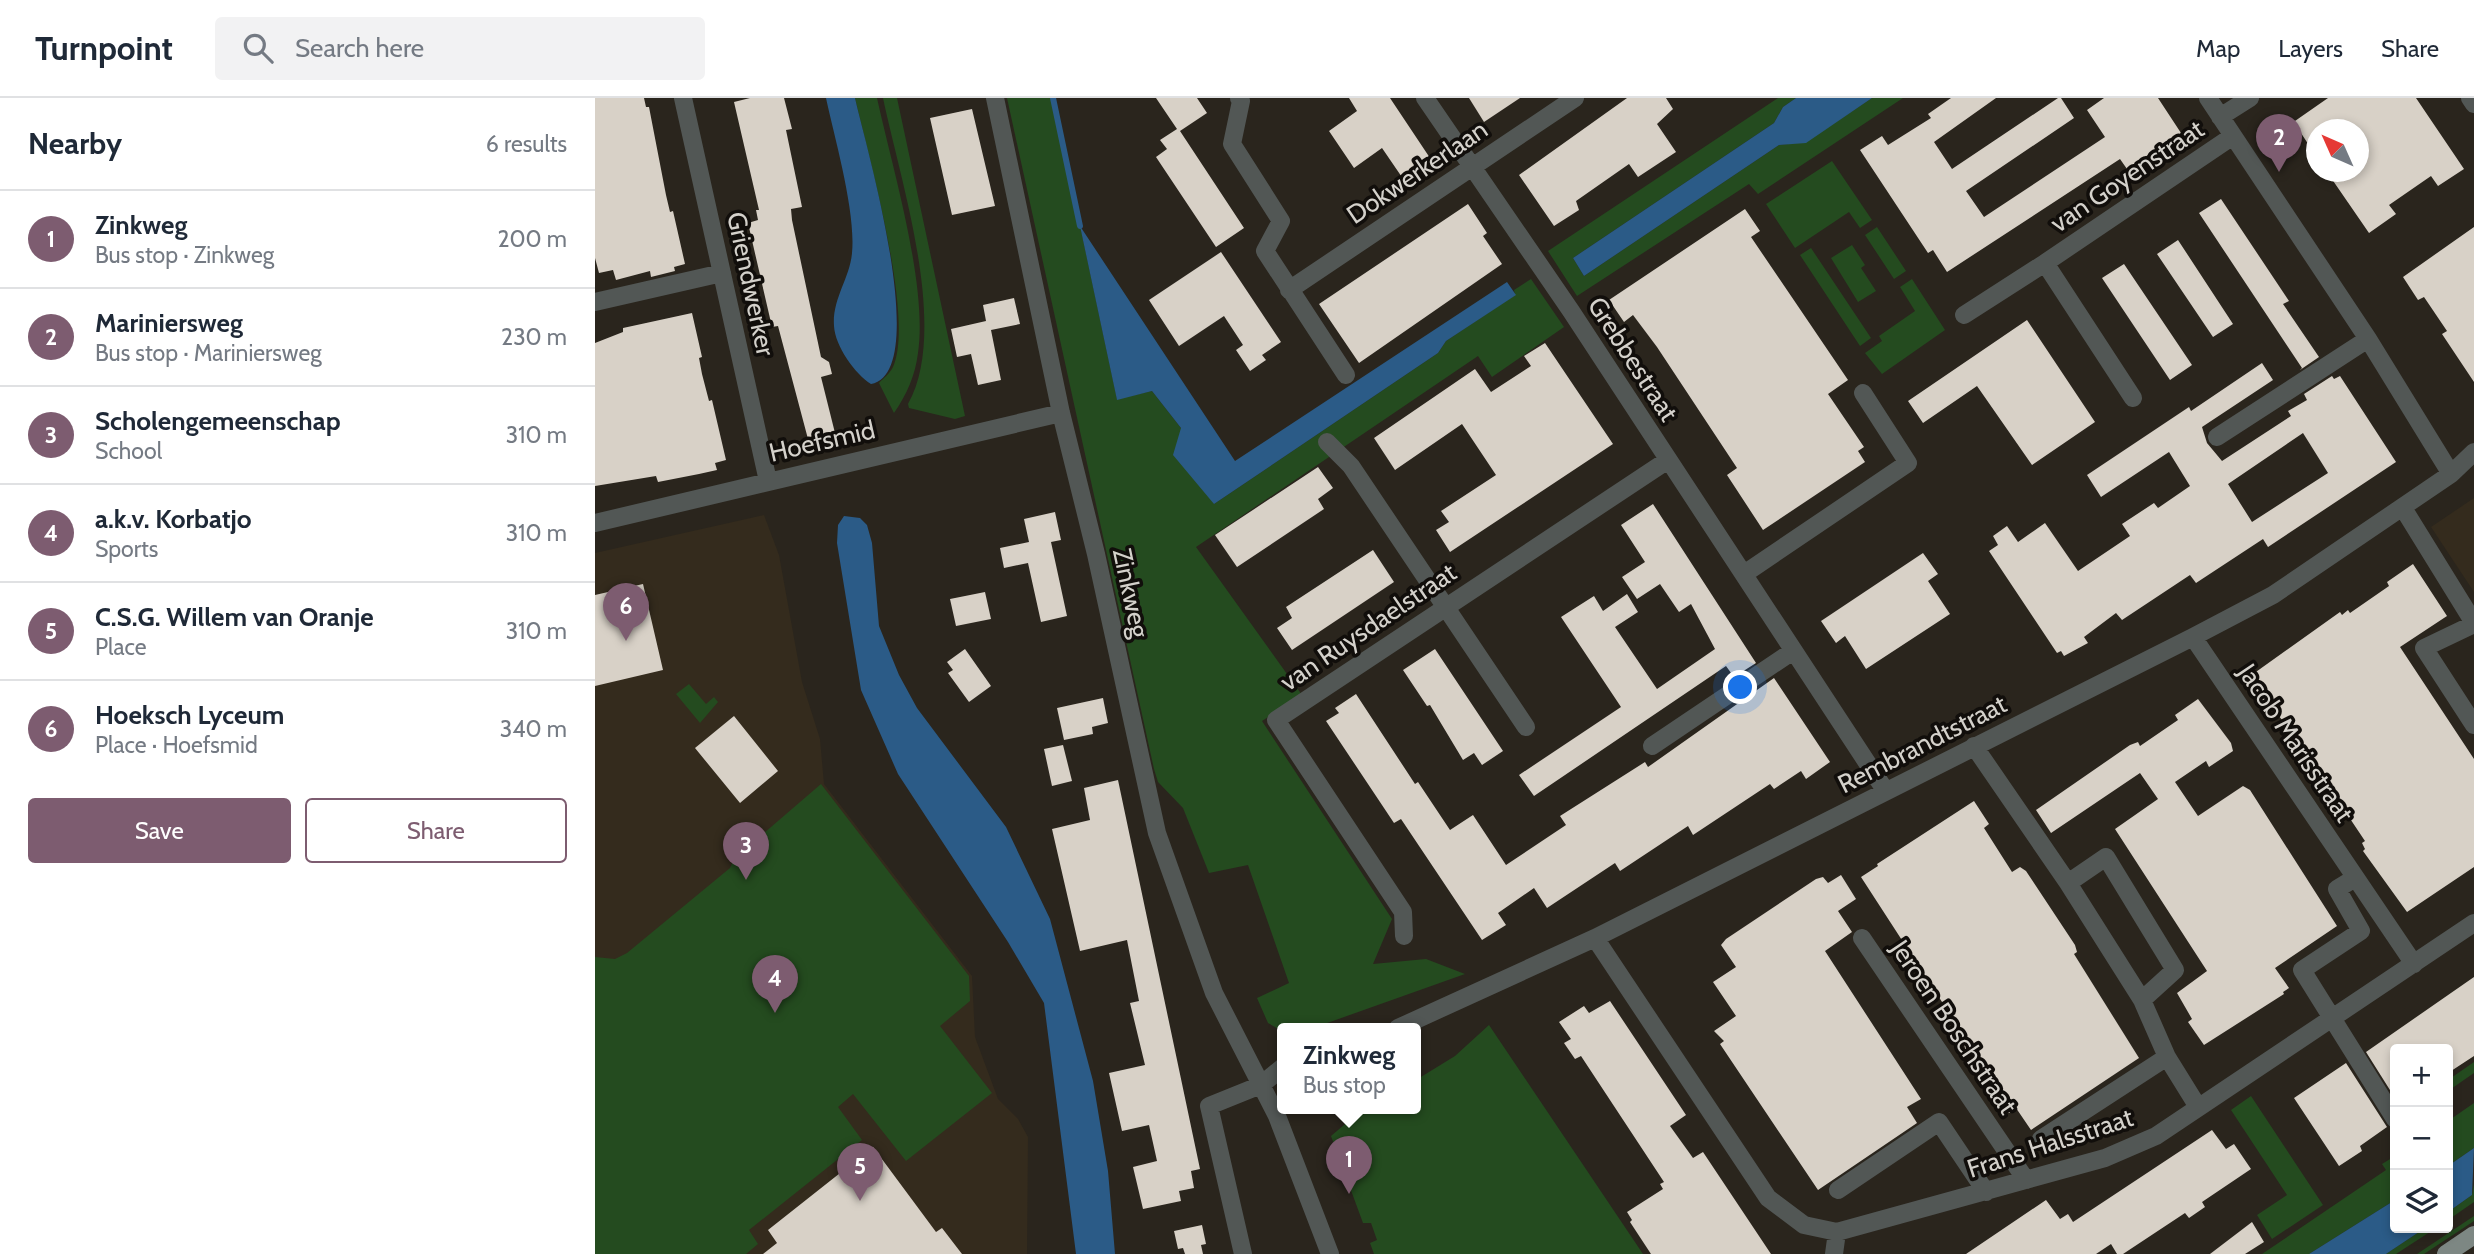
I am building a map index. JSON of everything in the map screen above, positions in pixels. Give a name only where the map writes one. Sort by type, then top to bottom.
[{"type":"main road","points":[[2446,1254],[2474,1235]]},
{"type":"street","name":"Griendwerker","points":[[683,98],[768,481]]},
{"type":"street","name":"Zinkweg","points":[[995,98],[1061,413],[1096,554],[1157,833],[1217,999],[1286,1137],[1330,1254]]},
{"type":"street","points":[[1239,98],[1241,101],[1232,144],[1281,221],[1265,251],[1346,375]]},
{"type":"street","name":"Grebbestraat","points":[[1425,98],[1571,311],[1885,790]]},
{"type":"street","name":"Dokwerkerlaan","points":[[1289,290],[1575,98]]},
{"type":"street","points":[[2208,98],[2368,340],[2451,474]]},
{"type":"street","points":[[2220,117],[2250,98]]},
{"type":"street","points":[[2470,98],[2474,104]]},
{"type":"street","name":"van Goyenstraat","points":[[2133,398],[2045,263],[2233,136]]},
{"type":"street","points":[[1964,315],[2045,263]]},
{"type":"street","points":[[595,302],[722,273]]},
{"type":"street","points":[[2217,437],[2368,340]]},
{"type":"street","points":[[1744,574],[1908,463],[1863,393]]},
{"type":"street","name":"Hoefsmid","points":[[595,523],[1061,413]]},
{"type":"street","points":[[1327,442],[1351,466],[1526,727]]},
{"type":"street","name":"Rembrandtstraat","points":[[1409,1023],[1595,938],[2273,595],[2451,474],[2474,452]]},
{"type":"street","name":"van Ruysdaelstraat","points":[[1404,936],[1403,912],[1276,720],[1668,460]]},
{"type":"street","name":"Rembrandtstraat","points":[[2451,474],[2474,465]]},
{"type":"street","points":[[2403,508],[2474,623],[2424,648],[2474,725]]},
{"type":"street","name":"Jacob Marisstraat","points":[[2193,637],[2414,964]]},
{"type":"street","points":[[1652,746],[1793,651]]},
{"type":"street","points":[[1974,746],[2068,883],[2142,1000],[2167,1056],[2199,1107]]},
{"type":"street","points":[[2068,883],[2106,857],[2175,970],[2142,1000]]},
{"type":"street","points":[[2355,878],[2337,889],[2361,931],[2302,970],[2390,1110]]},
{"type":"street","name":"Frans Halsstraat","points":[[1595,938],[1768,1198],[1804,1226],[1837,1232],[2105,1158],[2156,1136],[2474,923]]},
{"type":"street","name":"Jeroen Boschstraat","points":[[1862,938],[2026,1180]]},
{"type":"street","points":[[2041,1139],[2167,1056]]},
{"type":"street","points":[[1261,1085],[1277,1072]]},
{"type":"street","points":[[1243,1254],[1209,1106],[1261,1085],[1277,1084]]},
{"type":"street","points":[[1838,1190],[1939,1122],[1986,1192]]},
{"type":"street","points":[[1834,1254],[1837,1232]]},
{"type":"shaded area","points":[[2474,498],[2474,592],[2431,527]]},
{"type":"shaded area","points":[[764,515],[779,555],[802,682],[820,739],[824,784],[972,976],[975,1037],[998,1099],[1018,1119],[1028,1137],[1027,1254],[595,1254],[595,553]]},
{"type":"green space","points":[[855,98],[877,98],[907,226],[918,294],[920,325],[917,361],[910,384],[894,413],[879,383],[893,367],[898,344],[894,275],[879,195]]},
{"type":"green space","points":[[883,98],[897,98],[965,416],[955,419],[909,408],[908,404],[920,373],[924,336],[923,296],[918,254]]},
{"type":"green space","points":[[1007,98],[1053,98],[1117,399],[1152,391],[1181,428],[1214,504],[1438,353],[1446,341],[1515,295],[1514,290],[1531,279],[1564,327],[1492,377],[1478,356],[1196,547],[1302,695],[1262,721],[1392,919],[1373,964],[1426,959],[1465,974],[1327,1023],[1277,1023],[1277,1028],[1268,1023],[1257,998],[1289,983],[1248,865],[1209,873],[1183,808],[1158,782]]},
{"type":"green space","points":[[1778,98],[1796,98],[1783,107],[1774,123],[1573,258],[1584,276],[1779,145],[1806,142],[1872,98],[1903,98],[1758,194],[1749,184],[1577,296],[1548,251]]},
{"type":"green space","points":[[1832,161],[1872,220],[1860,228],[1849,212],[1795,248],[1766,204]]},
{"type":"green space","points":[[1877,227],[1906,271],[1894,279],[1865,235]]},
{"type":"green space","points":[[1852,245],[1865,265],[1861,268],[1876,291],[1858,302],[1831,258]]},
{"type":"green space","points":[[1811,248],[1871,338],[1860,346],[1800,255]]},
{"type":"green space","points":[[1912,279],[1945,330],[1882,374],[1865,353],[1882,341],[1879,336],[1915,311],[1900,287]]},
{"type":"green space","points":[[689,684],[706,704],[714,697],[718,702],[700,723],[676,694]]},
{"type":"green space","points":[[821,784],[969,976],[970,1001],[940,1026],[992,1093],[906,1161],[853,1094],[838,1107],[862,1140],[749,1230],[758,1244],[746,1254],[595,1254],[595,957],[615,959],[627,953],[730,868],[734,859]]},
{"type":"green space","points":[[1489,1025],[1643,1254],[1374,1254],[1370,1243],[1377,1240],[1371,1223],[1363,1223],[1331,1136],[1357,1114],[1421,1114],[1421,1077],[1455,1056]]},
{"type":"green space","points":[[2474,1062],[2474,1073],[2453,1088],[2453,1077]]},
{"type":"green space","points":[[2251,1096],[2323,1205],[2272,1239],[2257,1215],[2287,1195],[2231,1110]]},
{"type":"green space","points":[[2474,1103],[2474,1148],[2453,1163],[2453,1118]]},
{"type":"green space","points":[[2390,1159],[2390,1203],[2309,1254],[2262,1254],[2386,1170],[2382,1164]]},
{"type":"green space","points":[[2474,1184],[2474,1202],[2453,1217],[2453,1208],[2472,1195]]},
{"type":"green space","points":[[2474,1216],[2474,1221],[2424,1254],[2417,1254],[2448,1233],[2453,1233],[2453,1230]]},
{"type":"green space","points":[[2418,1233],[2428,1233],[2396,1254],[2386,1254]]},
{"type":"water","points":[[826,98],[855,98],[890,253],[896,300],[896,341],[889,370],[871,384],[847,359],[835,334],[834,316],[851,262],[852,236],[844,176]]},
{"type":"water","points":[[1796,98],[1872,98],[1806,143],[1779,145],[1584,276],[1573,258],[1774,123],[1783,107]]},
{"type":"water","points":[[1080,226],[1235,461],[1507,282],[1516,295],[1446,341],[1438,353],[1214,504],[1173,455],[1181,428],[1152,391],[1117,400]]},
{"type":"water","points":[[844,516],[860,518],[867,525],[872,543],[879,626],[899,675],[917,708],[1006,827],[1050,919],[1093,1081],[1108,1171],[1115,1254],[1076,1254],[1044,1003],[1008,942],[898,774],[861,690],[837,543],[838,525]]},
{"type":"water","points":[[2474,1148],[2472,1195],[2453,1208],[2453,1170],[2453,1163]]},
{"type":"water","points":[[2390,1203],[2390,1233],[2418,1233],[2386,1254],[2309,1254]]},
{"type":"building","points":[[595,98],[644,98],[646,107],[649,107],[666,195],[670,212],[673,211],[685,264],[674,267],[675,271],[651,277],[650,271],[616,280],[613,270],[599,273],[595,258]]},
{"type":"building","points":[[750,98],[784,98],[792,129],[786,130],[802,207],[791,209],[792,220],[821,357],[829,362],[832,374],[821,377],[835,433],[808,439],[778,326],[772,327],[748,223],[758,220],[756,210],[759,210],[734,102]]},
{"type":"building","points":[[1156,98],[1197,98],[1207,113],[1180,131],[1244,228],[1216,247],[1156,157],[1167,149],[1160,140],[1177,129]]},
{"type":"building","points":[[1349,98],[1390,98],[1436,167],[1408,186],[1382,148],[1354,168],[1329,131],[1357,111]]},
{"type":"building","points":[[1469,98],[1520,98],[1484,122]]},
{"type":"building","points":[[1627,98],[1666,98],[1673,109],[1657,124],[1676,152],[1638,177],[1629,164],[1576,201],[1579,210],[1554,226],[1519,175]]},
{"type":"building","points":[[1951,98],[1996,98],[1934,142],[1952,169],[2058,98],[2061,98],[2074,118],[1966,191],[1984,217],[2105,137],[2087,110],[2104,98],[2158,98],[2181,133],[2127,169],[2120,159],[1947,272],[1933,250],[1928,253],[1860,150],[1882,136],[1888,145],[1931,118],[1928,114]]},
{"type":"building","points":[[2328,98],[2416,98],[2464,169],[2438,186],[2431,176],[2389,205],[2396,214],[2369,233],[2334,182],[2369,182],[2369,119],[2306,119],[2306,141],[2299,130],[2282,130]]},
{"type":"building","points":[[972,109],[995,206],[952,215],[930,118]]},
{"type":"building","points":[[2221,199],[2289,301],[2283,304],[2319,357],[2300,370],[2302,368],[2199,213]]},
{"type":"building","points":[[1468,204],[1487,233],[1483,236],[1502,264],[1359,363],[1319,304]]},
{"type":"building","points":[[1745,209],[1760,231],[1751,237],[1848,380],[1828,394],[1864,447],[1858,451],[1865,462],[1763,530],[1727,475],[1737,468],[1657,347],[1633,315],[1624,322],[1609,300]]},
{"type":"building","points":[[2474,227],[2474,382],[2442,334],[2447,331],[2424,297],[2418,300],[2403,277]]},
{"type":"building","points":[[2178,240],[2233,324],[2213,337],[2157,254]]},
{"type":"building","points":[[1221,252],[1281,342],[1262,355],[1266,360],[1250,371],[1236,350],[1243,345],[1224,316],[1179,346],[1149,300]]},
{"type":"building","points":[[2124,264],[2192,365],[2170,380],[2102,278]]},
{"type":"building","points":[[1014,298],[1020,324],[991,330],[1001,380],[978,385],[971,354],[957,357],[951,329],[986,321],[983,305]]},
{"type":"building","points":[[692,313],[702,357],[699,358],[702,374],[709,401],[712,400],[726,460],[715,463],[717,470],[699,474],[658,482],[656,476],[595,486],[595,343],[623,332],[623,328]]},
{"type":"building","points":[[2027,320],[2095,422],[2032,465],[1977,386],[1923,423],[1908,401]]},
{"type":"building","points":[[1545,343],[1613,444],[1450,552],[1436,530],[1449,522],[1441,511],[1496,475],[1462,424],[1395,470],[1374,438],[1475,369],[1491,392],[1531,366],[1524,356]]},
{"type":"building","points":[[2262,363],[2273,380],[2202,427],[2207,443],[2222,461],[2291,416],[2288,411],[2307,400],[2304,394],[2332,376],[2334,379],[2340,376],[2396,462],[2268,547],[2263,539],[2196,583],[2190,575],[2122,620],[2116,613],[2084,637],[2088,643],[2064,656],[2061,651],[2057,653],[1989,551],[1998,545],[1993,536],[2007,526],[2018,542],[2045,523],[2078,571],[2130,536],[2122,524],[2154,503],[2158,508],[2190,486],[2169,452],[2101,497],[2087,475],[2189,407],[2191,411]],"holes":[[[2303,433],[2328,473],[2252,522],[2228,484]]]},
{"type":"building","points":[[1318,467],[1333,488],[1318,499],[1324,509],[1237,567],[1215,535]]},
{"type":"building","points":[[1653,504],[1756,663],[1734,677],[1726,666],[1534,796],[1519,775],[1621,707],[1561,617],[1594,596],[1603,611],[1627,594],[1638,612],[1615,627],[1657,689],[1715,649],[1691,604],[1679,612],[1660,584],[1637,599],[1622,577],[1645,562],[1621,525]]},
{"type":"building","points":[[1055,512],[1061,540],[1051,542],[1067,616],[1041,622],[1028,563],[1004,568],[1000,548],[1029,542],[1024,519]]},
{"type":"building","points":[[1373,550],[1394,582],[1292,650],[1277,628],[1292,618],[1286,607]]},
{"type":"building","points":[[1923,553],[1938,574],[1928,581],[1950,614],[1866,669],[1845,636],[1836,643],[1821,621]]},
{"type":"building","points":[[2413,564],[2447,616],[2400,647],[2474,759],[2474,867],[2407,912],[2363,851],[2365,849],[2362,843],[2365,841],[2290,729],[2277,714],[2263,704],[2246,679],[2340,612],[2342,615],[2348,610],[2350,613],[2389,586],[2387,582]]},
{"type":"building","points":[[643,584],[663,670],[595,686],[595,595]]},
{"type":"building","points":[[985,592],[991,619],[956,626],[950,599]]},
{"type":"building","points":[[965,649],[991,686],[969,702],[948,673],[953,670],[947,662]]},
{"type":"building","points":[[1435,649],[1503,751],[1482,765],[1474,753],[1463,760],[1430,705],[1427,706],[1403,670]]},
{"type":"building","points":[[1774,678],[1830,762],[1806,779],[1801,771],[1774,789],[1770,784],[1693,835],[1688,826],[1620,871],[1615,863],[1547,908],[1534,888],[1498,913],[1506,925],[1482,940],[1401,819],[1394,823],[1326,721],[1339,713],[1335,708],[1356,694],[1415,784],[1418,782],[1450,830],[1473,815],[1506,865],[1566,825],[1560,816],[1645,762],[1648,767]]},
{"type":"building","points":[[1103,698],[1108,723],[1092,727],[1093,734],[1064,740],[1057,708]]},
{"type":"building","points":[[2198,699],[2231,743],[2233,751],[2209,767],[2206,761],[2175,782],[2198,816],[2243,786],[2250,790],[2337,926],[2275,968],[2289,988],[2284,994],[2204,1045],[2188,1022],[2192,1019],[2177,993],[2207,971],[2115,829],[2158,799],[2140,773],[2051,833],[2036,810],[2130,745],[2138,742],[2140,746],[2178,720],[2175,715]]},
{"type":"building","points":[[734,716],[778,771],[740,803],[695,748]]},
{"type":"building","points":[[1063,745],[1072,781],[1052,786],[1044,749]]},
{"type":"building","points":[[1118,780],[1200,1169],[1191,1171],[1194,1188],[1179,1191],[1181,1201],[1143,1209],[1133,1167],[1157,1161],[1149,1125],[1122,1131],[1109,1073],[1145,1065],[1130,1003],[1139,1001],[1127,940],[1080,951],[1052,829],[1090,820],[1084,788]]},
{"type":"building","points":[[1974,801],[1989,824],[1984,828],[2012,872],[2020,867],[2026,871],[2075,945],[2077,952],[2074,954],[2139,1058],[2031,1130],[2016,1108],[2009,1113],[2004,1108],[1966,1052],[1964,1044],[1968,1042],[1861,877]]},
{"type":"building","points":[[1841,875],[1856,899],[1838,911],[1852,932],[1825,951],[1921,1099],[1907,1107],[1917,1123],[1818,1190],[1720,1044],[1724,1041],[1714,1031],[1736,1016],[1713,982],[1736,967],[1721,945],[1726,939],[1816,879],[1823,877],[1828,883]]},
{"type":"building","points":[[2474,977],[2474,1056],[2453,1070],[2453,1044],[2390,1044],[2390,1090],[2366,1052]]},
{"type":"building","points":[[1610,1001],[1686,1115],[1670,1126],[1693,1158],[1703,1152],[1771,1254],[1651,1254],[1630,1222],[1632,1220],[1627,1212],[1663,1189],[1660,1184],[1664,1182],[1581,1056],[1575,1059],[1564,1043],[1571,1039],[1559,1022],[1584,1006],[1589,1013]]},
{"type":"building","points":[[2346,1063],[2387,1127],[2360,1146],[2362,1151],[2339,1166],[2294,1098]]},
{"type":"building","points":[[2212,1130],[2226,1149],[2234,1144],[2251,1169],[2202,1202],[2205,1207],[2189,1218],[2185,1213],[2123,1254],[2117,1254],[2111,1244],[2096,1254],[1966,1254],[2046,1200],[2060,1219],[2068,1214],[2073,1222]]},
{"type":"building","points":[[873,1147],[936,1232],[942,1228],[962,1254],[763,1254],[777,1243],[768,1230]]},
{"type":"building","points":[[2252,1222],[2264,1242],[2245,1254],[2210,1254]]},
{"type":"building","points":[[1202,1225],[1206,1244],[1201,1245],[1203,1254],[1185,1254],[1183,1248],[1178,1249],[1174,1231]]},
{"type":"waterway","points":[[1053,98],[1080,226]]},
{"type":"place","name":"Mariniersweg","points":[[2279,172]]},
{"type":"place","name":"Hoeksch Lyceum","points":[[626,641]]},
{"type":"place","name":"Scholengemeenschap","points":[[746,880]]},
{"type":"place","name":"a.k.v. Korbatjo","points":[[775,1013]]},
{"type":"place","name":"Zinkweg","points":[[1349,1194]]},
{"type":"place","name":"C.S.G. Willem van Oranje","points":[[860,1201]]}]
